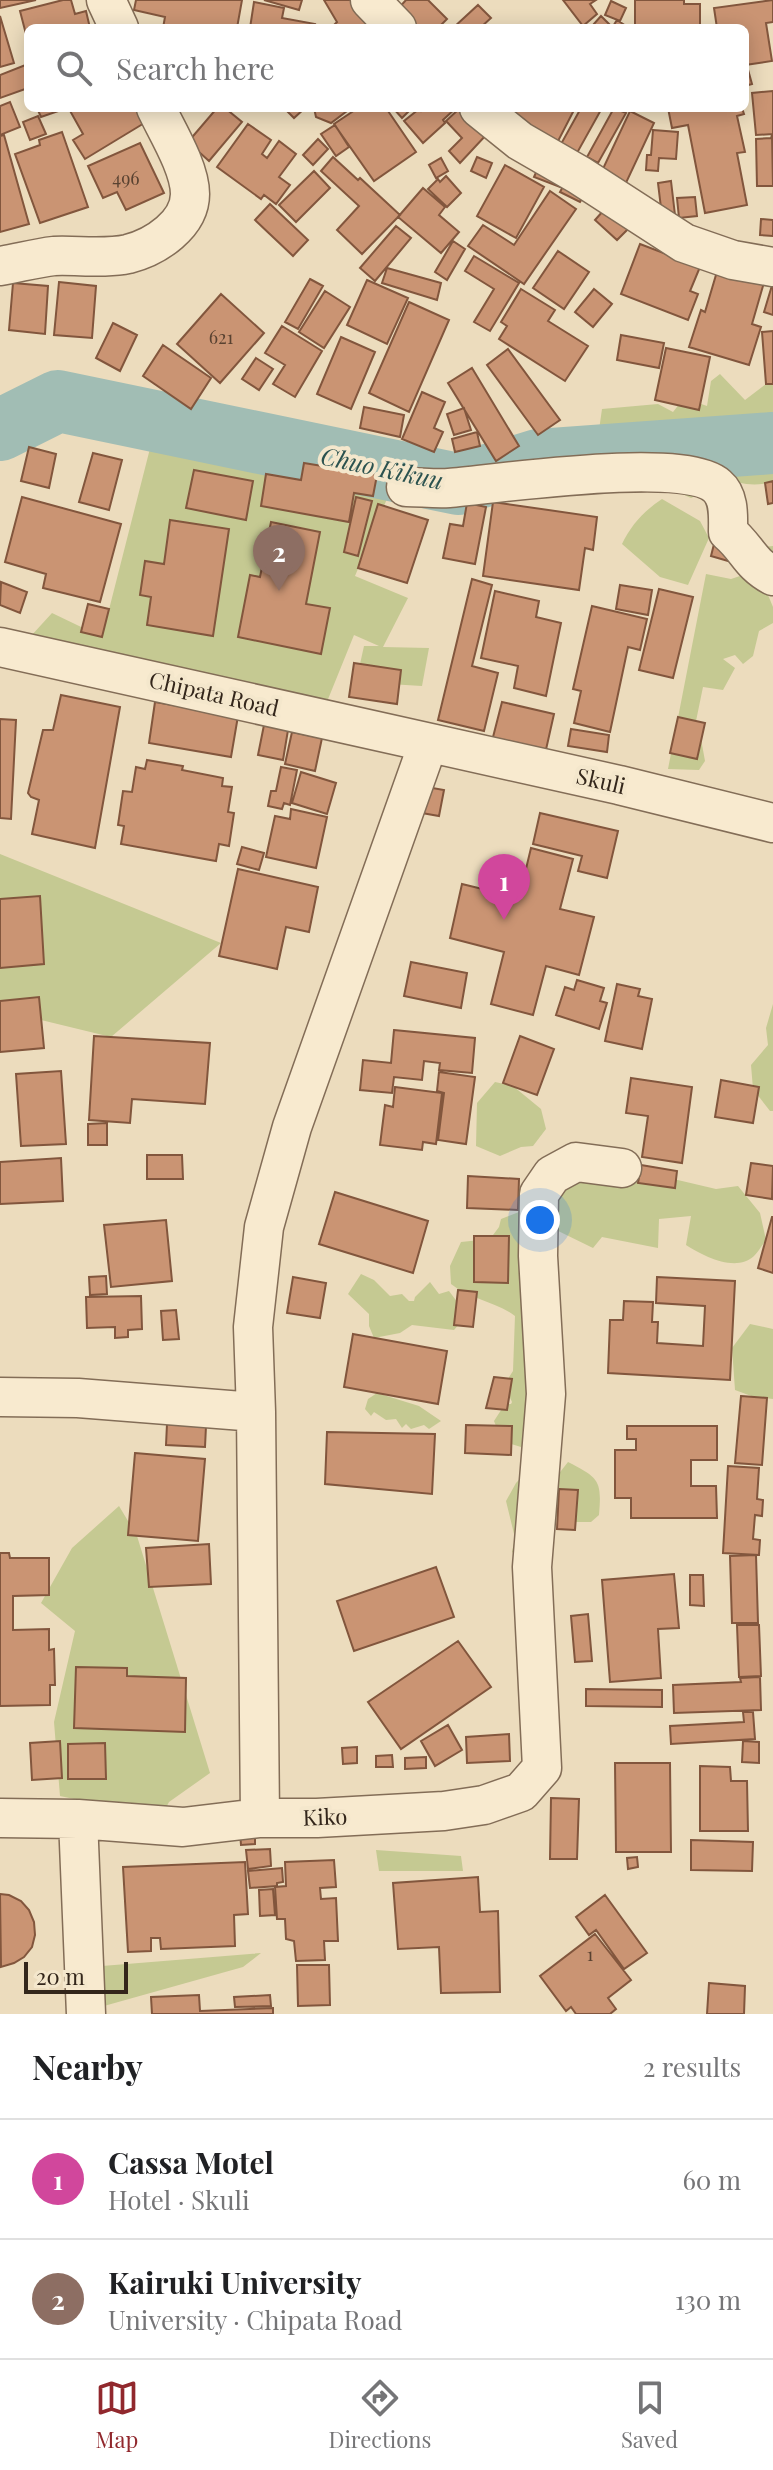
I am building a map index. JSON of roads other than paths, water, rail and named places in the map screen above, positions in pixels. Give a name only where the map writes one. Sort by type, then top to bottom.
[{"type":"street","points":[[106,0],[117,24]]},
{"type":"street","points":[[370,0],[393,24]]},
{"type":"street","points":[[0,266],[52,257],[128,254],[156,242],[174,229],[186,214],[190,192],[182,162],[158,112]]},
{"type":"street","points":[[484,112],[520,141],[684,243],[733,260],[773,267]]},
{"type":"street","points":[[406,487],[446,488],[565,475],[655,474],[707,479],[720,488],[728,508],[728,532],[739,541],[756,567],[773,576]]},
{"type":"street","name":"Chipata Road","points":[[0,647],[428,744]]},
{"type":"street","points":[[260,1818],[253,1327],[264,1227],[292,1127],[428,744]]},
{"type":"street","name":"Skuli","points":[[428,744],[619,785],[773,823]]},
{"type":"street","name":"Kiko","points":[[0,1818],[78,1819],[183,1827],[260,1818],[444,1811],[484,1805],[521,1792],[542,1768],[532,1567],[546,1394],[538,1256],[539,1194],[552,1175],[576,1162],[622,1168]]},
{"type":"street","points":[[0,1397],[78,1398],[256,1412]]},
{"type":"street","points":[[78,1819],[86,2014]]},
{"type":"waterway","name":"Chuo Kikuu","points":[[0,430],[58,401],[458,484],[538,460],[773,443]]},
{"type":"place","name":"Kairuki University","points":[[279,591]]},
{"type":"place","name":"Cassa Motel","points":[[504,920]]}]
